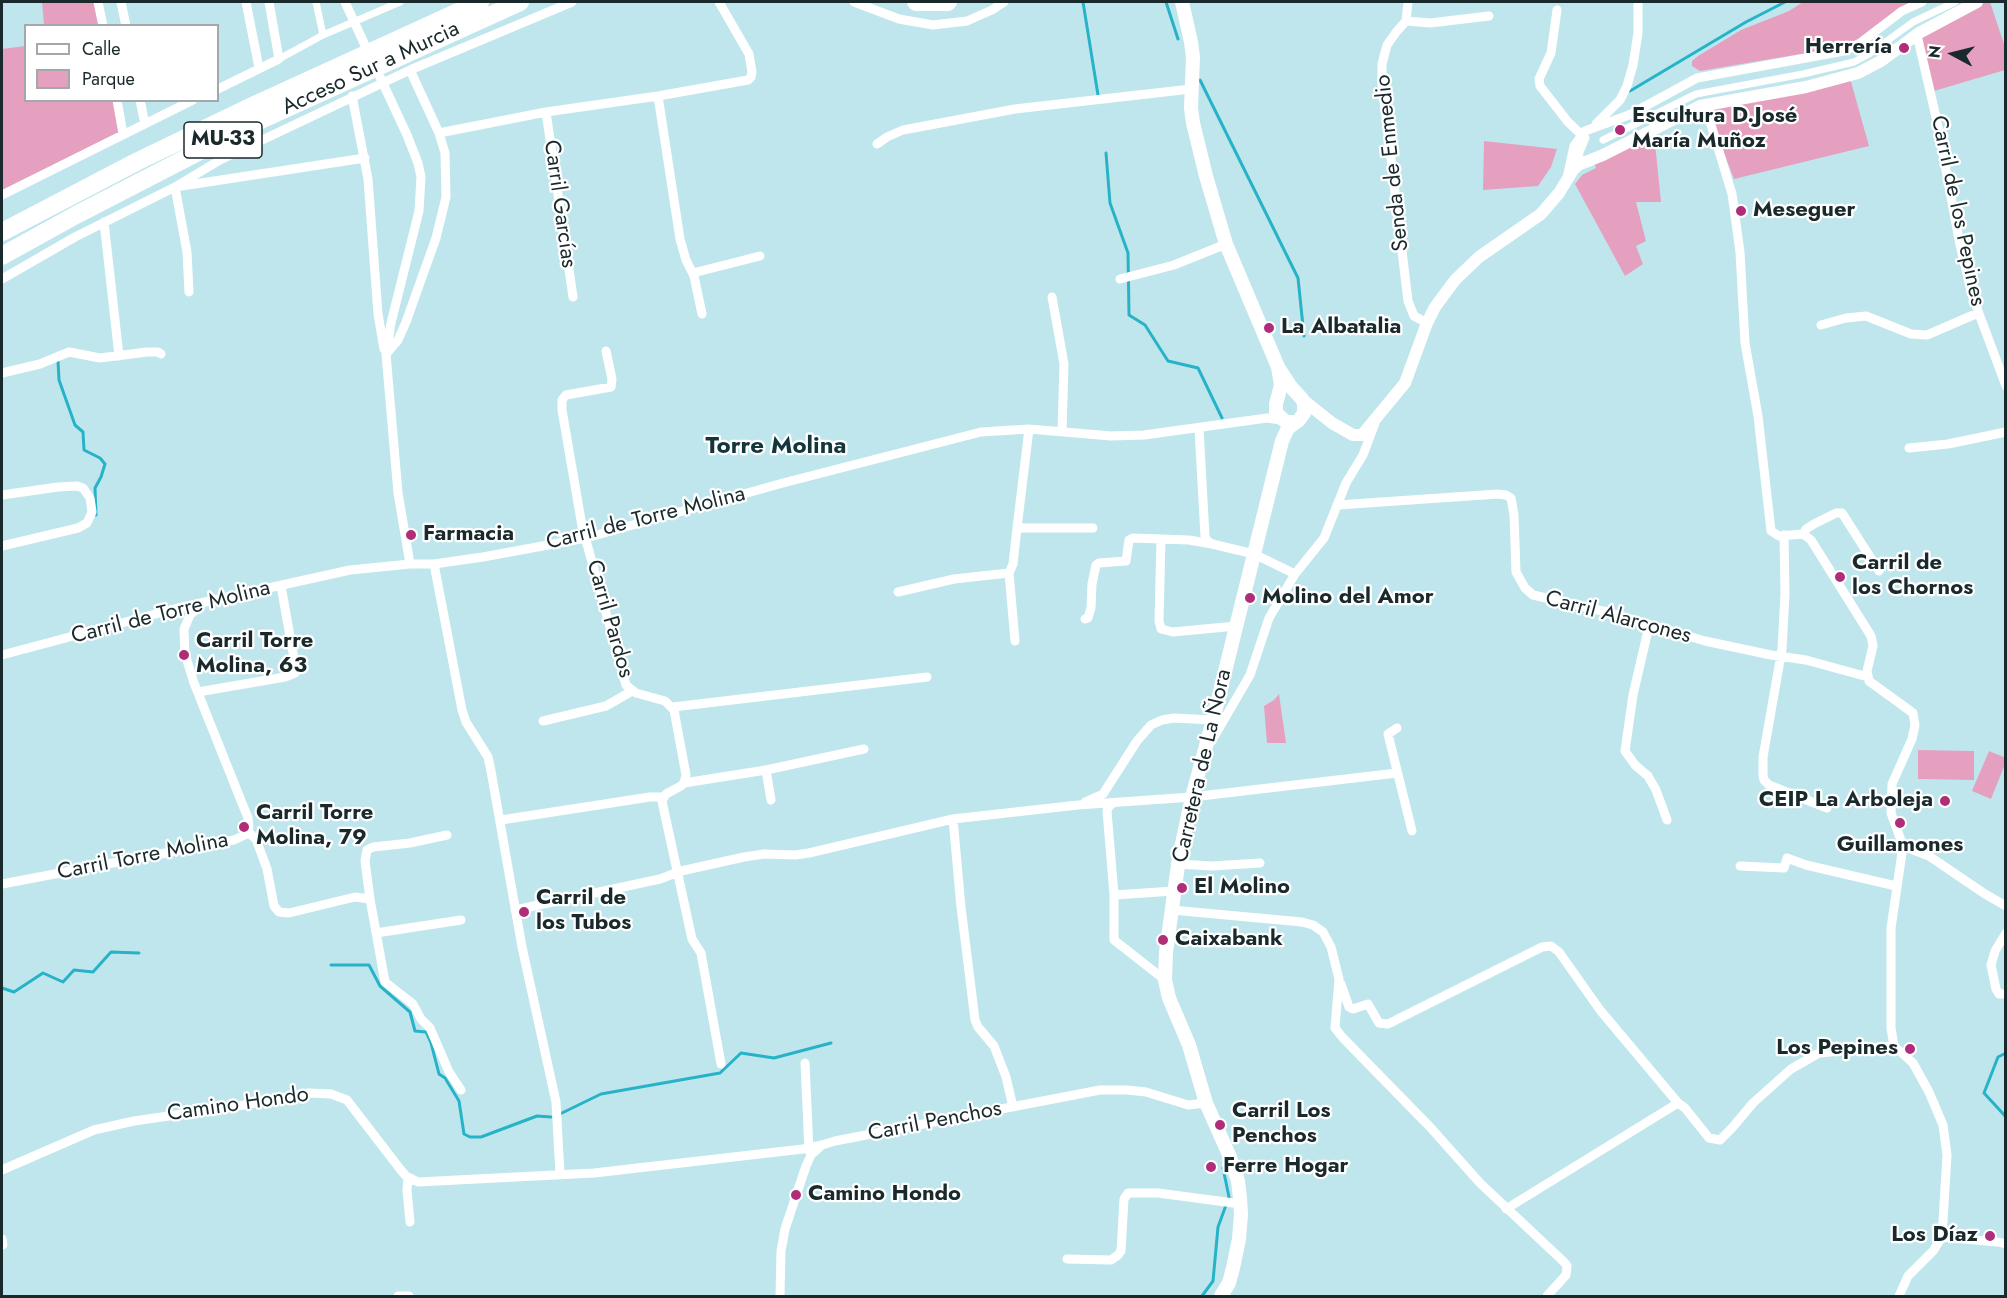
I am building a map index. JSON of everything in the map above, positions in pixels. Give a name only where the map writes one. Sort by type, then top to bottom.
[{"type":"highway","name":"Acceso Sur a Murcia","points":[[2,232],[250,107],[480,2]]},
{"type":"highway","name":"Acceso Sur a Murcia","points":[[2,256],[256,122],[520,2]]},
{"type":"highway","points":[[448,33],[532,2]]},
{"type":"highway","points":[[916,2],[948,2]]},
{"type":"main road","points":[[1182,2],[1193,57],[1191,89],[1193,123],[1226,244],[1278,367],[1300,397],[1305,408],[1304,413],[1288,421],[1276,413],[1281,385],[1278,367]]},
{"type":"main road","points":[[1277,402],[1285,394],[1290,393],[1300,397]]},
{"type":"main road","name":"Carretera de La Ñora","points":[[1221,1296],[1229,1283],[1239,1239],[1232,1203],[1238,1180],[1206,1102],[1189,1045],[1168,998],[1165,980],[1166,952],[1178,864],[1192,797],[1288,421]]},
{"type":"street","points":[[98,2],[103,24]]},
{"type":"street","points":[[121,2],[126,24]]},
{"type":"street","points":[[246,2],[260,68]]},
{"type":"street","points":[[268,2],[279,59]]},
{"type":"street","points":[[316,2],[323,35]]},
{"type":"street","points":[[345,2],[408,135],[418,163],[421,193],[415,230],[389,329],[386,354]]},
{"type":"street","points":[[219,88],[323,35],[400,2]]},
{"type":"street","points":[[193,180],[220,160],[352,96],[572,2]]},
{"type":"street","points":[[439,134],[546,112],[742,82],[751,77],[749,54],[719,2]]},
{"type":"street","points":[[854,2],[899,19],[933,26],[967,21],[1004,2]]},
{"type":"street","points":[[1408,2],[1406,21],[1430,23],[1489,16]]},
{"type":"street","points":[[1629,115],[1622,114],[1620,100],[1633,65],[1638,33],[1638,2]]},
{"type":"street","points":[[1592,128],[1629,115],[1697,78],[1844,51],[1860,43],[1902,11],[1922,2]]},
{"type":"street","points":[[1603,140],[1695,94],[1854,62],[1913,22],[1955,2]]},
{"type":"street","points":[[1353,435],[1362,435],[1405,383],[1427,322],[1455,280],[1491,248],[1541,214],[1578,165],[1705,105],[1806,87],[1851,75],[1874,65],[1917,35],[1977,2]]},
{"type":"street","points":[[1557,10],[1551,53],[1539,79],[1540,86],[1568,122],[1583,136]]},
{"type":"street","name":"Senda de Enmedio","points":[[1406,21],[1387,45],[1382,64],[1382,84],[1408,301],[1414,316],[1427,322]]},
{"type":"street","name":"Carril de los Pepines","points":[[1917,35],[1972,295],[2006,386]]},
{"type":"street","points":[[386,354],[399,336],[436,238],[446,197],[445,153],[439,134],[410,70]]},
{"type":"street","points":[[877,144],[886,137],[903,130],[1015,109],[1191,89]]},
{"type":"street","points":[[352,96],[365,159],[379,323],[386,354],[398,493],[410,564]]},
{"type":"street","points":[[658,96],[680,239],[686,260],[693,273],[702,314]]},
{"type":"street","points":[[1566,180],[1572,154],[1583,136],[1620,100]]},
{"type":"street","points":[[117,102],[123,134]]},
{"type":"street","points":[[140,102],[145,124]]},
{"type":"street","points":[[2,195],[189,102]]},
{"type":"street","points":[[1705,105],[1732,194],[1740,252],[1744,335],[1758,416],[1770,527],[1776,535],[1803,534],[1808,537],[1871,636],[1873,646],[1869,681],[1913,713],[1915,725],[1912,739],[1893,784],[1892,794],[1891,813],[1903,846],[1891,928],[1891,1028],[1894,1046],[1913,1063],[1929,1092],[1943,1125],[1947,1155],[1942,1236],[1933,1251],[1908,1276],[1899,1296]]},
{"type":"street","name":"Carril Garcías","points":[[546,112],[573,297]]},
{"type":"street","points":[[1578,165],[1583,136]]},
{"type":"street","points":[[2,279],[104,222],[193,180],[365,159]]},
{"type":"street","points":[[175,187],[187,252],[189,292]]},
{"type":"street","points":[[104,222],[119,356]]},
{"type":"street","points":[[1120,279],[1174,264],[1226,244]]},
{"type":"street","points":[[693,273],[760,256]]},
{"type":"street","points":[[1052,297],[1064,364],[1062,431]]},
{"type":"street","points":[[1821,325],[1846,318],[1866,316],[1911,334],[1927,335],[1978,313]]},
{"type":"street","points":[[379,323],[384,329],[389,329]]},
{"type":"street","points":[[389,329],[394,337],[399,336]]},
{"type":"street","name":"Carril Pardos","points":[[606,351],[612,379],[610,387],[566,395],[562,400],[582,526],[626,685],[632,691],[658,698],[673,707]]},
{"type":"street","points":[[2,373],[40,364],[69,352],[100,358],[154,352],[161,354]]},
{"type":"street","points":[[1300,397],[1332,423],[1353,435],[1362,445],[1363,454]]},
{"type":"street","points":[[1258,419],[1269,413],[1277,402]]},
{"type":"street","name":"Carril de Torre Molina","points":[[2,655],[182,607],[350,570],[434,564],[585,538],[783,483],[981,432],[1029,429],[1111,436],[1144,435],[1258,419],[1272,418],[1288,421]]},
{"type":"street","points":[[1288,421],[1310,420],[1332,423]]},
{"type":"street","points":[[1205,752],[1250,675],[1269,618],[1295,574],[1324,538],[1347,483],[1363,454],[1376,420]]},
{"type":"street","points":[[1015,640],[1009,573],[1013,564],[1029,429]]},
{"type":"street","points":[[1199,429],[1204,525],[1206,539],[1215,545]]},
{"type":"street","points":[[1909,448],[1948,444],[2006,432]]},
{"type":"street","points":[[2,495],[77,486],[87,492],[92,512],[87,523],[78,528],[2,546]]},
{"type":"street","name":"Carril Alarcones","points":[[1338,505],[1506,495],[1511,498],[1512,504],[1516,572],[1529,592],[1537,597],[1607,612],[1705,641],[1806,660],[1868,677]]},
{"type":"street","points":[[1803,534],[1814,524],[1836,513],[1842,513],[1879,572]]},
{"type":"street","points":[[1189,540],[1200,534],[1204,525]]},
{"type":"street","points":[[1017,528],[1093,528]]},
{"type":"street","points":[[1784,535],[1781,656],[1762,769],[1764,780],[1769,785],[1827,808]]},
{"type":"street","points":[[1085,619],[1089,615],[1097,563],[1126,561],[1131,538],[1189,540],[1215,545],[1254,554],[1295,574]]},
{"type":"street","points":[[1161,539],[1159,621],[1161,630],[1173,632],[1236,626]]},
{"type":"street","points":[[434,564],[462,710],[466,722],[488,757],[501,820],[515,910],[556,1102],[560,1174]]},
{"type":"street","points":[[898,592],[954,579],[1009,573]]},
{"type":"street","points":[[198,692],[295,673],[280,586]]},
{"type":"street","points":[[187,621],[204,602]]},
{"type":"street","points":[[182,607],[188,612],[187,621]]},
{"type":"street","name":"Carril Torre Molina","points":[[2,884],[234,840],[248,832],[248,818],[185,654],[183,639],[187,621]]},
{"type":"street","points":[[1649,626],[1625,751],[1635,765],[1648,776],[1667,820]]},
{"type":"street","points":[[684,783],[685,769],[673,707],[927,678]]},
{"type":"street","points":[[543,721],[606,705],[632,691]]},
{"type":"street","points":[[1078,806],[1103,794],[1137,741],[1151,725],[1174,718],[1213,720]]},
{"type":"street","points":[[1397,728],[1388,734],[1412,831]]},
{"type":"street","points":[[721,1064],[701,953],[692,939],[676,873],[663,806],[664,797],[684,783],[766,770],[864,749]]},
{"type":"street","points":[[766,770],[771,800]]},
{"type":"street","points":[[515,910],[660,879],[744,857],[809,853],[953,819],[1192,797],[1397,773]]},
{"type":"street","points":[[1107,788],[1107,800],[1115,803]]},
{"type":"street","points":[[501,820],[650,797],[664,797]]},
{"type":"street","points":[[1115,803],[1108,806],[1107,811],[1114,895],[1114,940],[1165,980]]},
{"type":"street","points":[[953,819],[975,1020],[994,1046],[1006,1077],[1013,1107]]},
{"type":"street","points":[[248,832],[256,839],[267,869],[274,906],[279,912],[289,912],[355,897],[370,899]]},
{"type":"street","points":[[447,835],[370,848],[366,853],[365,861],[385,982],[413,1004],[421,1019],[430,1028],[449,1072],[461,1090]]},
{"type":"street","points":[[1903,846],[1929,856],[2006,906]]},
{"type":"street","points":[[1740,866],[1784,868],[1787,858],[1806,865],[1896,886]]},
{"type":"street","points":[[1178,864],[1212,866],[1260,863]]},
{"type":"street","points":[[1114,895],[1174,891]]},
{"type":"street","points":[[1172,910],[1314,925],[1323,932],[1332,947],[1339,979],[1349,1007]]},
{"type":"street","points":[[376,933],[461,920]]},
{"type":"street","points":[[2006,933],[1995,951],[1991,965],[1996,989],[1999,994],[2006,994]]},
{"type":"street","points":[[1335,1014],[1341,1006],[1353,1009],[1368,1004],[1379,1023],[1388,1024],[1542,947],[1551,946],[1559,952],[1600,1010],[1678,1103],[1686,1108],[1709,1138],[1720,1140],[1753,1103],[1791,1069],[1819,1053],[1894,1046]]},
{"type":"street","points":[[1339,979],[1335,1028],[1430,1127],[1480,1184],[1567,1266],[1564,1279],[1547,1296]]},
{"type":"street","points":[[805,1063],[807,1145],[811,1151]]},
{"type":"street","name":"Carril Penchos","points":[[811,1151],[835,1141],[1100,1090],[1120,1089],[1153,1093],[1185,1104],[1206,1102]]},
{"type":"street","name":"Camino Hondo","points":[[2,1170],[84,1133],[122,1123],[309,1093],[322,1093],[342,1097],[351,1104],[408,1178]]},
{"type":"street","points":[[1506,1209],[1678,1103]]},
{"type":"street","points":[[410,1222],[408,1178],[425,1182],[594,1173],[811,1151]]},
{"type":"street","points":[[780,1296],[783,1242],[811,1151]]},
{"type":"street","points":[[1067,1259],[1111,1260],[1118,1255],[1121,1251],[1124,1199],[1128,1192],[1158,1193],[1232,1203]]},
{"type":"street","points":[[1942,1236],[2006,1244]]},
{"type":"street","points":[[398,1296],[409,1296]]},
{"type":"green space","points":[[42,2],[98,2],[103,24],[44,24]]},
{"type":"green space","points":[[1803,2],[1912,2],[1858,40],[1842,47],[1700,71],[1692,66],[1692,61],[1698,56],[1741,30],[1789,11]]},
{"type":"green space","points":[[1983,2],[1990,2],[2005,47],[2005,70],[1934,91],[1921,36]]},
{"type":"green space","points":[[24,46],[24,102],[117,102],[123,134],[2,195],[2,49]]},
{"type":"green space","points":[[1850,78],[1869,146],[1734,179],[1711,119],[1718,107]]},
{"type":"green space","points":[[1654,133],[1661,202],[1636,202],[1646,241],[1636,246],[1643,264],[1625,276],[1575,184],[1582,175],[1596,168],[1594,162]]},
{"type":"green space","points":[[1484,141],[1557,149],[1551,167],[1538,186],[1483,190]]},
{"type":"green space","points":[[1279,694],[1286,743],[1267,743],[1264,706]]},
{"type":"green space","points":[[1918,750],[1974,751],[1974,780],[1918,779]]},
{"type":"green space","points":[[1989,751],[2006,758],[1991,799],[1972,791]]},
{"type":"waterway","points":[[1083,2],[1098,95]]},
{"type":"waterway","points":[[1166,2],[1178,39]]},
{"type":"waterway","points":[[1630,91],[1746,22],[1785,2]]},
{"type":"waterway","points":[[1200,80],[1298,278],[1304,336]]},
{"type":"waterway","points":[[1106,153],[1110,203],[1128,253],[1129,315],[1145,325],[1168,361],[1198,368],[1222,418]]},
{"type":"waterway","points":[[58,361],[59,380],[75,425],[83,432],[84,450],[100,458],[105,464],[95,488],[96,515]]},
{"type":"waterway","points":[[2,988],[14,992],[43,973],[63,982],[74,970],[93,972],[111,952],[139,953]]},
{"type":"waterway","points":[[331,965],[369,965],[380,986],[410,1012],[415,1031],[426,1032],[439,1074],[445,1078],[459,1101],[464,1134],[470,1137],[481,1137],[537,1116],[551,1117]]},
{"type":"waterway","points":[[562,1113],[601,1094],[720,1073],[741,1053],[774,1058],[831,1043]]},
{"type":"waterway","points":[[2006,1053],[1998,1057],[1984,1093],[2006,1117]]},
{"type":"waterway","points":[[1202,1296],[1213,1281],[1218,1227],[1229,1197],[1223,1168]]},
{"type":"place","name":"Herrería","points":[[1904,48]]},
{"type":"place","name":"Escultura D.José María Muñoz","points":[[1620,130]]},
{"type":"place","name":"Meseguer","points":[[1741,211]]},
{"type":"place","name":"La Albatalia","points":[[1269,328]]},
{"type":"place","name":"Farmacia","points":[[411,535]]},
{"type":"place","name":"Carril de los Chornos","points":[[1840,577]]},
{"type":"place","name":"Molino del Amor","points":[[1250,598]]},
{"type":"place","name":"Carril Torre Molina, 63","points":[[184,655]]},
{"type":"place","name":"CEIP La Arboleja","points":[[1945,801]]},
{"type":"place","name":"Guillamones","points":[[1900,823]]},
{"type":"place","name":"Carril Torre Molina, 79","points":[[244,827]]},
{"type":"place","name":"El Molino","points":[[1182,888]]},
{"type":"place","name":"Carril de los Tubos","points":[[524,912]]},
{"type":"place","name":"Caixabank","points":[[1163,940]]},
{"type":"place","name":"Los Pepines","points":[[1910,1049]]},
{"type":"place","name":"Carril Los Penchos","points":[[1220,1125]]},
{"type":"place","name":"Ferre Hogar","points":[[1211,1167]]},
{"type":"place","name":"Camino Hondo","points":[[796,1195]]},
{"type":"place","name":"Los Díaz","points":[[1990,1236]]},
{"type":"district","name":"Torre Molina","points":[[776,447]]}]
